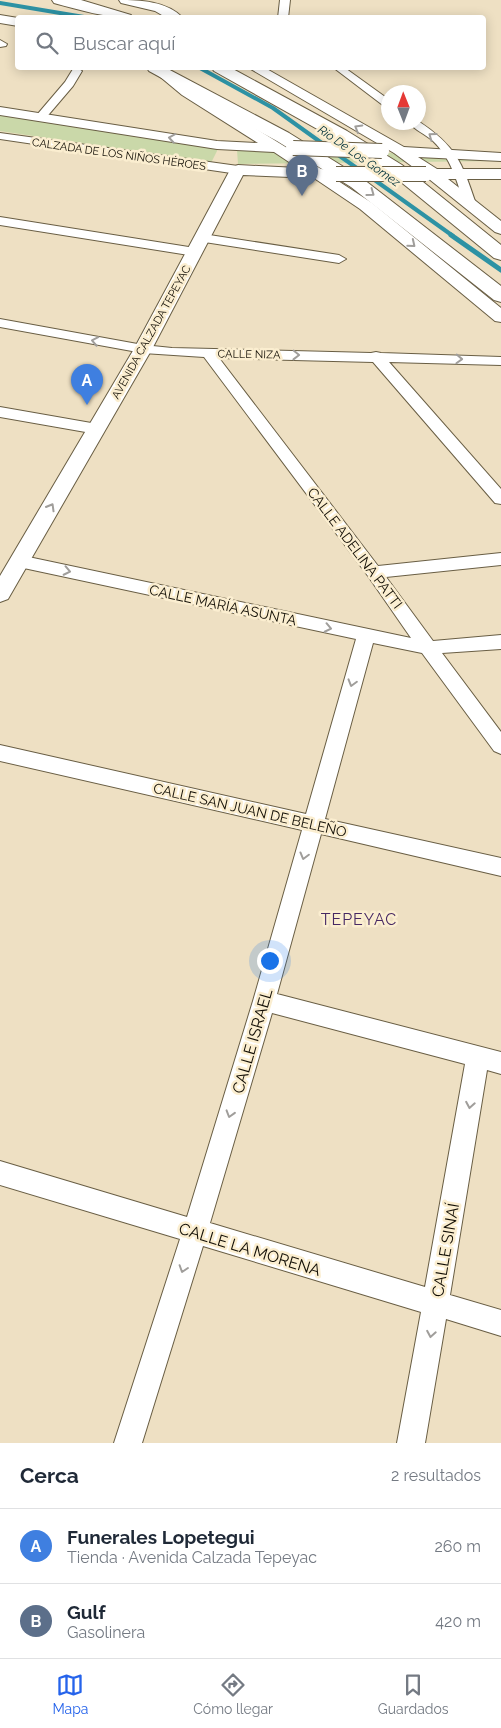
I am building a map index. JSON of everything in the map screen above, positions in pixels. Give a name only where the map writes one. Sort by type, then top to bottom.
[{"type":"main road","points":[[60,0],[94,7],[117,15]]},
{"type":"main road","points":[[0,19],[15,22]]},
{"type":"main road","points":[[158,70],[276,132],[357,183],[501,296]]},
{"type":"main road","points":[[224,70],[418,180],[501,245]]},
{"type":"main road","points":[[247,70],[341,135]]},
{"type":"main road","points":[[396,169],[501,254]]},
{"type":"street","points":[[125,0],[159,8],[172,15]]},
{"type":"street","points":[[283,15],[285,0]]},
{"type":"street","points":[[40,118],[69,84],[77,70]]},
{"type":"street","points":[[158,70],[187,92],[275,148],[298,156],[317,173],[366,206],[501,317]]},
{"type":"street","points":[[259,70],[401,151],[501,229]]},
{"type":"street","points":[[341,70],[381,99]]},
{"type":"street","name":"CALZADA DE LOS NIÑOS HÉROES","points":[[0,111],[221,145],[275,148]]},
{"type":"street","points":[[221,145],[237,134],[236,122]]},
{"type":"street","points":[[424,130],[441,143],[449,153],[461,174],[470,204]]},
{"type":"street","name":"CALZADA DE LOS NIÑOS HÉROES","points":[[0,136],[238,170]]},
{"type":"street","points":[[298,156],[318,149],[449,153],[501,157]]},
{"type":"street","points":[[238,170],[336,174],[501,174]]},
{"type":"street","name":"AVENIDA CALZADA TEPEYAC","points":[[0,594],[143,349],[238,170]]},
{"type":"street","points":[[470,204],[477,185],[488,177],[501,174]]},
{"type":"street","points":[[0,221],[199,245],[339,259]]},
{"type":"street","name":"CALLE NIZA","points":[[0,323],[143,349],[208,353],[501,360]]},
{"type":"street","name":"CALLE ADELINA PATTI","points":[[208,353],[374,572],[501,746]]},
{"type":"street","points":[[376,356],[501,499]]},
{"type":"street","points":[[0,412],[97,429]]},
{"type":"street","points":[[374,572],[501,559]]},
{"type":"street","name":"CALLE MARÍA ASUNTA","points":[[19,561],[428,648],[501,642]]},
{"type":"street","name":"CALLE ISRAEL","points":[[128,1443],[195,1232],[264,1001],[366,636]]},
{"type":"street","name":"CALLE SAN JUAN DE BELEÑO","points":[[0,753],[501,867]]},
{"type":"street","points":[[264,1001],[489,1060]]},
{"type":"street","name":"CALLE SINAÍ","points":[[411,1443],[436,1304],[489,1060]]},
{"type":"street","name":"CALLE LA MORENA","points":[[0,1173],[501,1323]]},
{"type":"green space","points":[[0,113],[219,147],[211,163],[0,131]]},
{"type":"green space","points":[[237,150],[501,155],[501,161],[238,164]]},
{"type":"waterway","name":"Rio De Los Gomez","points":[[0,3],[72,15]]},
{"type":"waterway","name":"Rio De Los Gomez","points":[[204,70],[273,108],[326,146]]},
{"type":"waterway","name":"Rio De Los Gomez","points":[[334,152],[361,171]]},
{"type":"waterway","name":"Rio De Los Gomez","points":[[369,176],[453,236]]},
{"type":"waterway","name":"Rio De Los Gomez","points":[[451,235],[501,270]]},
{"type":"place","name":"Gulf","points":[[302,196]]},
{"type":"place","name":"Funerales Lopetegui","points":[[87,405]]},
{"type":"district","name":"TEPEYAC","points":[[359,919]]}]
